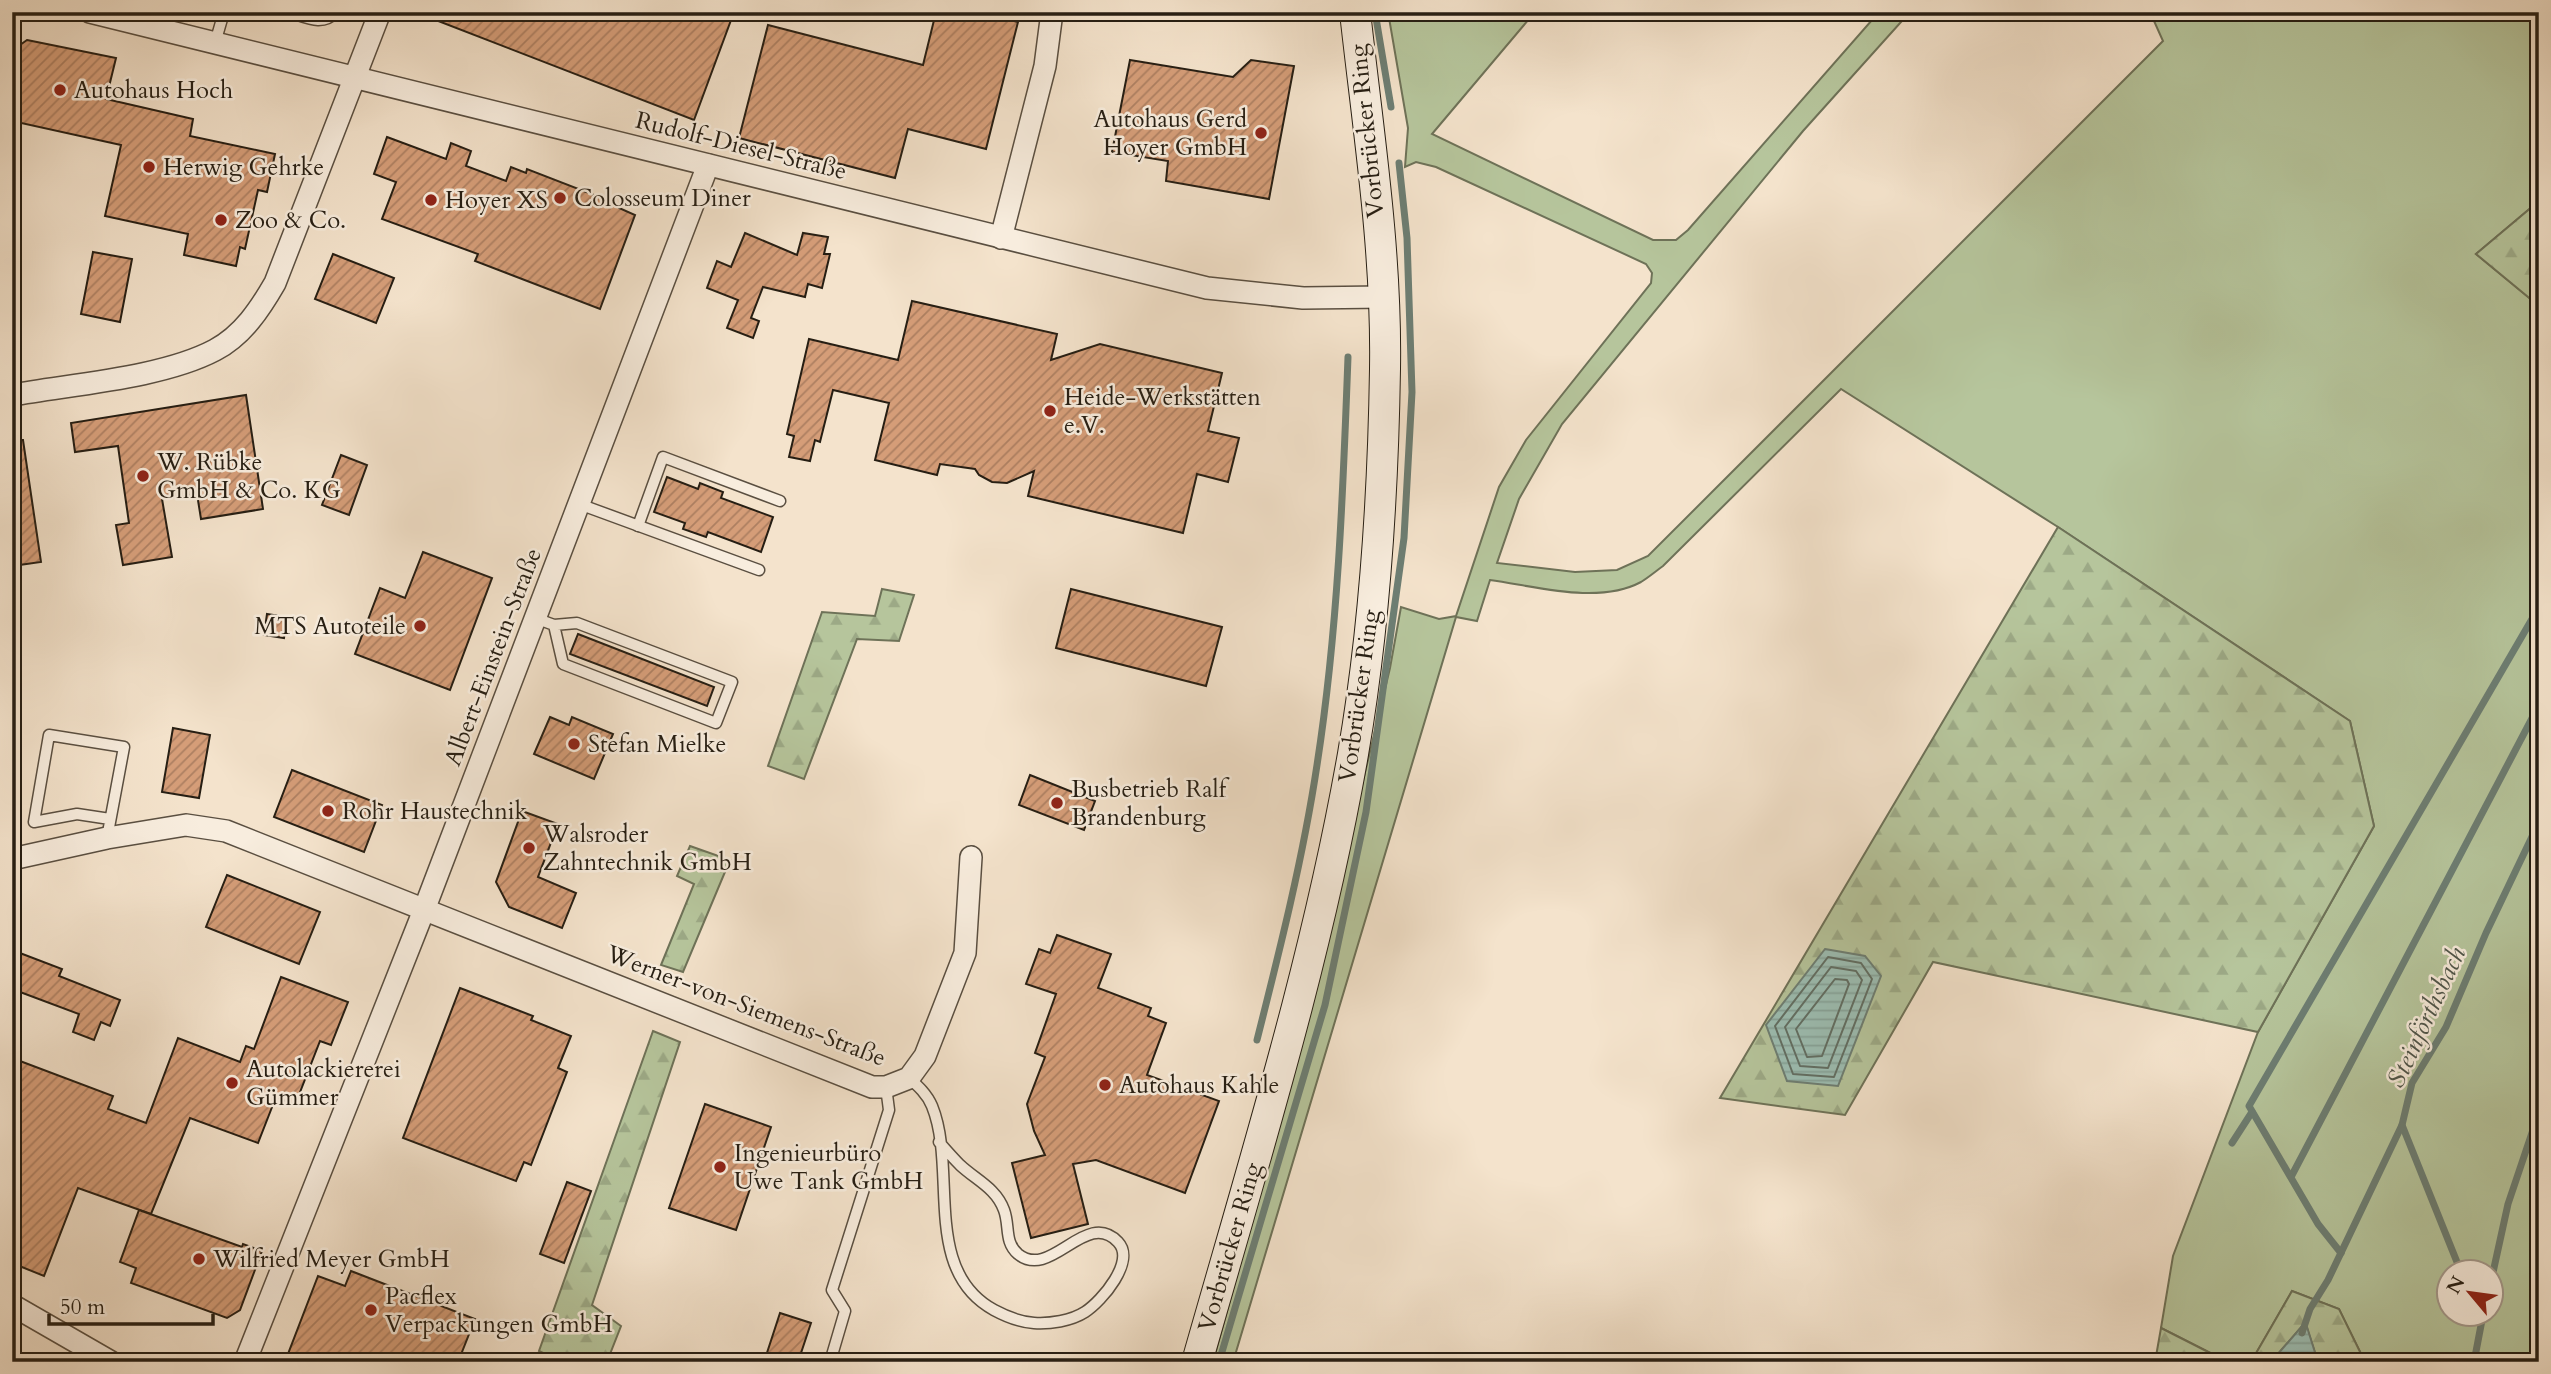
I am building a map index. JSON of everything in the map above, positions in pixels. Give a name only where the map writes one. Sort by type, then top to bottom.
[{"type":"main road","name":"Vorbrücker Ring","points":[[1196,1362],[1287,1049],[1332,863],[1353,754],[1368,651],[1382,481],[1384,298],[1355,12]]},
{"type":"street","name":"Rudolf-Diesel-Straße","points":[[90,12],[1217,290],[1303,298],[1384,298]]},
{"type":"street","points":[[12,395],[170,367],[216,349],[240,332],[260,310],[275,283],[380,12]]},
{"type":"street","points":[[1001,238],[1045,66],[1052,12]]},
{"type":"street","name":"Albert-Einstein-Straße","points":[[246,1362],[424,910],[545,622],[579,504],[708,165]]},
{"type":"street","name":"Werner-von-Siemens-Straße","points":[[12,859],[109,828],[186,825],[226,831],[872,1087],[886,1087],[909,1078],[925,1056],[965,953],[971,858]]},
{"type":"street","points":[[12,1305],[111,1362]]},
{"type":"lane","points":[[215,43],[224,12]]},
{"type":"lane","points":[[289,12],[320,21],[329,20],[336,12]]},
{"type":"lane","points":[[638,526],[663,457],[780,501]]},
{"type":"lane","points":[[579,504],[759,570]]},
{"type":"lane","points":[[545,622],[577,623],[732,682],[716,723],[563,664],[545,622]]},
{"type":"lane","points":[[49,735],[124,747],[109,828],[77,814],[34,822],[49,735]]},
{"type":"lane","points":[[909,1078],[923,1091],[932,1107],[939,1142],[946,1230],[954,1263],[966,1286],[984,1305],[1009,1318],[1034,1323],[1059,1322],[1085,1312],[1104,1294],[1119,1272],[1124,1257],[1121,1244],[1111,1236],[1099,1234],[1070,1242],[1057,1254],[1039,1261],[1020,1256],[1009,1244],[1004,1209],[988,1186],[962,1167],[939,1142]]},
{"type":"lane","points":[[830,1362],[845,1311],[832,1290],[889,1110],[886,1087]]},
{"type":"green space","points":[[1388,12],[1535,12],[1432,134],[1653,240],[1676,240],[1688,230],[1879,12],[1910,12],[1803,131],[1562,424],[1519,499],[1497,563],[1575,572],[1617,570],[1648,556],[2163,41],[2150,12],[2539,12],[2539,201],[2476,254],[2539,306],[2539,1362],[2365,1362],[2339,1309],[2292,1291],[2251,1362],[2228,1362],[2161,1328],[2173,1256],[2258,1032],[2374,826],[2350,721],[2058,527],[1841,389],[1663,566],[1641,582],[1624,589],[1586,593],[1490,580],[1477,621],[1456,617],[1233,1362],[1213,1362],[1299,1049],[1390,668],[1401,607],[1439,619],[1456,616],[1499,487],[1526,440],[1651,283],[1652,273],[1646,264],[1436,167],[1416,162],[1405,167],[1408,128]]},
{"type":"green space","points":[[2539,201],[2539,306],[2476,254]]},
{"type":"green space","points":[[2058,527],[2350,721],[2374,826],[2258,1032],[1933,962],[1845,1115],[1720,1098]]},
{"type":"green space","points":[[882,589],[914,595],[899,641],[857,639],[804,779],[768,766],[822,612],[875,616]]},
{"type":"green space","points":[[690,846],[730,860],[683,972],[661,965],[694,884],[677,876]]},
{"type":"green space","points":[[653,1031],[680,1042],[592,1305],[621,1326],[604,1362],[561,1362],[539,1351]]},
{"type":"green space","points":[[2292,1291],[2339,1309],[2365,1362],[2318,1362],[2307,1328],[2303,1325],[2271,1362],[2251,1362]]},
{"type":"green space","points":[[2161,1328],[2228,1362],[2155,1362]]},
{"type":"water","points":[[1825,949],[1865,956],[1881,976],[1838,1086],[1787,1081],[1766,1025]]},
{"type":"water","points":[[2303,1325],[2307,1327],[2318,1362],[2271,1362]]},
{"type":"building","points":[[415,12],[734,12],[694,120]]},
{"type":"building","points":[[936,12],[979,12],[1018,22],[986,149],[908,129],[895,178],[739,138],[768,25],[923,65]]},
{"type":"building","points":[[27,40],[116,58],[106,99],[193,119],[190,136],[275,154],[267,192],[258,190],[245,249],[240,247],[236,266],[184,255],[188,234],[105,216],[121,145],[12,121],[12,55],[13,50]]},
{"type":"building","points":[[1130,60],[1233,77],[1251,60],[1294,66],[1269,199],[1166,181],[1168,161],[1112,152]]},
{"type":"building","points":[[387,137],[446,159],[451,143],[471,151],[466,166],[506,181],[511,167],[526,173],[527,169],[620,205],[619,208],[635,215],[600,309],[475,261],[478,254],[382,219],[396,182],[374,174]]},
{"type":"building","points":[[745,233],[797,255],[803,233],[828,237],[824,254],[830,254],[822,288],[808,284],[805,297],[763,287],[751,318],[759,321],[753,338],[727,328],[738,300],[707,288],[717,261],[731,267]]},
{"type":"building","points":[[93,252],[132,259],[120,322],[81,314]]},
{"type":"building","points":[[333,254],[394,278],[376,323],[315,299]]},
{"type":"building","name":"Heide-Werkstätten e.V.","points":[[912,301],[1057,334],[1051,360],[1100,344],[1222,373],[1208,431],[1239,438],[1228,482],[1197,474],[1183,533],[1028,496],[1034,471],[1007,483],[992,482],[979,475],[975,469],[940,464],[937,475],[875,460],[889,403],[833,390],[820,442],[815,440],[810,461],[789,457],[794,436],[787,434],[809,339],[898,360]]},
{"type":"building","points":[[246,395],[263,509],[201,519],[197,494],[162,499],[172,557],[123,565],[116,525],[129,523],[118,446],[75,452],[71,423]]},
{"type":"building","points":[[12,440],[23,440],[41,562],[12,566]]},
{"type":"building","points":[[341,455],[367,465],[349,515],[322,505]]},
{"type":"building","points":[[667,477],[698,489],[700,483],[723,492],[721,498],[773,517],[761,552],[708,532],[706,537],[683,529],[685,523],[654,512]]},
{"type":"building","name":"MTS Autoteile","points":[[423,552],[492,578],[450,690],[355,654],[380,588],[405,598]]},
{"type":"building","points":[[1071,589],[1222,627],[1206,686],[1056,648]]},
{"type":"building","points":[[267,614],[287,617],[284,638],[264,635]]},
{"type":"building","points":[[578,634],[714,687],[707,706],[570,654]]},
{"type":"building","name":"Stefan Mielke","points":[[550,717],[569,725],[572,717],[613,734],[594,779],[534,754]]},
{"type":"building","points":[[173,728],[210,735],[199,798],[162,792]]},
{"type":"building","name":"Rohr Haustechnik","points":[[292,770],[382,805],[364,852],[274,817]]},
{"type":"building","name":"Busbetrieb Ralf Brandenburg","points":[[1030,775],[1095,801],[1084,830],[1019,805]]},
{"type":"building","name":"Walsroder Zahntechnik GmbH","points":[[522,811],[558,824],[538,877],[576,893],[562,928],[509,907],[496,882]]},
{"type":"building","points":[[227,875],[320,912],[299,964],[206,927]]},
{"type":"building","name":"Autohaus Kahle","points":[[1057,935],[1111,954],[1098,988],[1151,1008],[1148,1016],[1166,1023],[1147,1075],[1219,1101],[1185,1193],[1096,1160],[1073,1164],[1088,1224],[1031,1238],[1012,1163],[1045,1155],[1034,1131],[1027,1104],[1045,1057],[1035,1053],[1056,994],[1026,984],[1039,949],[1050,953]]},
{"type":"building","points":[[12,950],[62,969],[59,976],[120,1000],[110,1026],[101,1022],[94,1040],[73,1032],[79,1014],[12,989]]},
{"type":"building","points":[[281,977],[348,1002],[331,1045],[320,1041],[295,1105],[276,1097],[258,1143],[190,1118],[151,1214],[78,1188],[44,1276],[12,1263],[12,1058],[113,1096],[108,1109],[146,1123],[178,1038],[240,1062],[246,1046],[254,1049]]},
{"type":"building","points":[[460,988],[533,1016],[531,1020],[571,1036],[558,1068],[567,1072],[531,1165],[524,1162],[516,1181],[403,1138]]},
{"type":"building","name":"Ingenieurbüro Uwe Tank GmbH","points":[[705,1104],[771,1127],[736,1230],[669,1208]]},
{"type":"building","points":[[567,1182],[591,1191],[564,1263],[540,1254]]},
{"type":"building","name":"Wilfried Meyer GmbH","points":[[139,1210],[242,1247],[243,1244],[262,1251],[240,1310],[227,1318],[131,1283],[136,1268],[120,1262]]},
{"type":"building","name":"Pacflex Verpackungen GmbH","points":[[351,1271],[475,1319],[458,1362],[308,1362],[288,1354],[318,1276],[345,1286]]},
{"type":"building","points":[[780,1313],[811,1323],[798,1362],[764,1362]]},
{"type":"waterway","points":[[1375,12],[1391,107]]},
{"type":"waterway","points":[[1219,1362],[1325,1005],[1366,812],[1404,538],[1412,392],[1407,238],[1399,163]]},
{"type":"waterway","points":[[1257,1040],[1298,869],[1324,714],[1338,561],[1348,357]]},
{"type":"waterway","points":[[2341,1253],[2318,1224],[2249,1106],[2539,607]]},
{"type":"waterway","points":[[2291,1177],[2539,705]]},
{"type":"waterway","name":"Steinförthsbach","points":[[2455,1258],[2402,1125],[2412,1083],[2446,1027],[2486,933],[2539,822]]},
{"type":"waterway","points":[[2232,1143],[2252,1112]]},
{"type":"waterway","points":[[2496,1258],[2508,1204],[2539,1112]]},
{"type":"waterway","points":[[2302,1333],[2310,1309],[2328,1280],[2402,1125]]},
{"type":"waterway","name":"Steinförthsbach","points":[[2474,1362],[2480,1328]]},
{"type":"place","name":"Autohaus Hoch","points":[[60,90]]},
{"type":"place","name":"Autohaus Gerd Hoyer GmbH","points":[[1261,133]]},
{"type":"place","name":"Herwig Gehrke","points":[[149,167]]},
{"type":"place","name":"Colosseum Diner","points":[[560,198]]},
{"type":"place","name":"Hoyer XS","points":[[431,200]]},
{"type":"place","name":"Zoo & Co.","points":[[221,220]]},
{"type":"place","name":"Heide-Werkstätten e.V.","points":[[1050,411]]},
{"type":"place","name":"W. Rübke GmbH & Co. KG","points":[[143,476]]},
{"type":"place","name":"MTS Autoteile","points":[[420,626]]},
{"type":"place","name":"Stefan Mielke","points":[[574,744]]},
{"type":"place","name":"Busbetrieb Ralf Brandenburg","points":[[1057,803]]},
{"type":"place","name":"Rohr Haustechnik","points":[[328,811]]},
{"type":"place","name":"Walsroder Zahntechnik GmbH","points":[[529,848]]},
{"type":"place","name":"Autolackiererei Gümmer","points":[[232,1083]]},
{"type":"place","name":"Autohaus Kahle","points":[[1105,1085]]},
{"type":"place","name":"Ingenieurbüro Uwe Tank GmbH","points":[[720,1167]]},
{"type":"place","name":"Wilfried Meyer GmbH","points":[[199,1259]]},
{"type":"place","name":"Pacflex Verpackungen GmbH","points":[[371,1310]]}]
